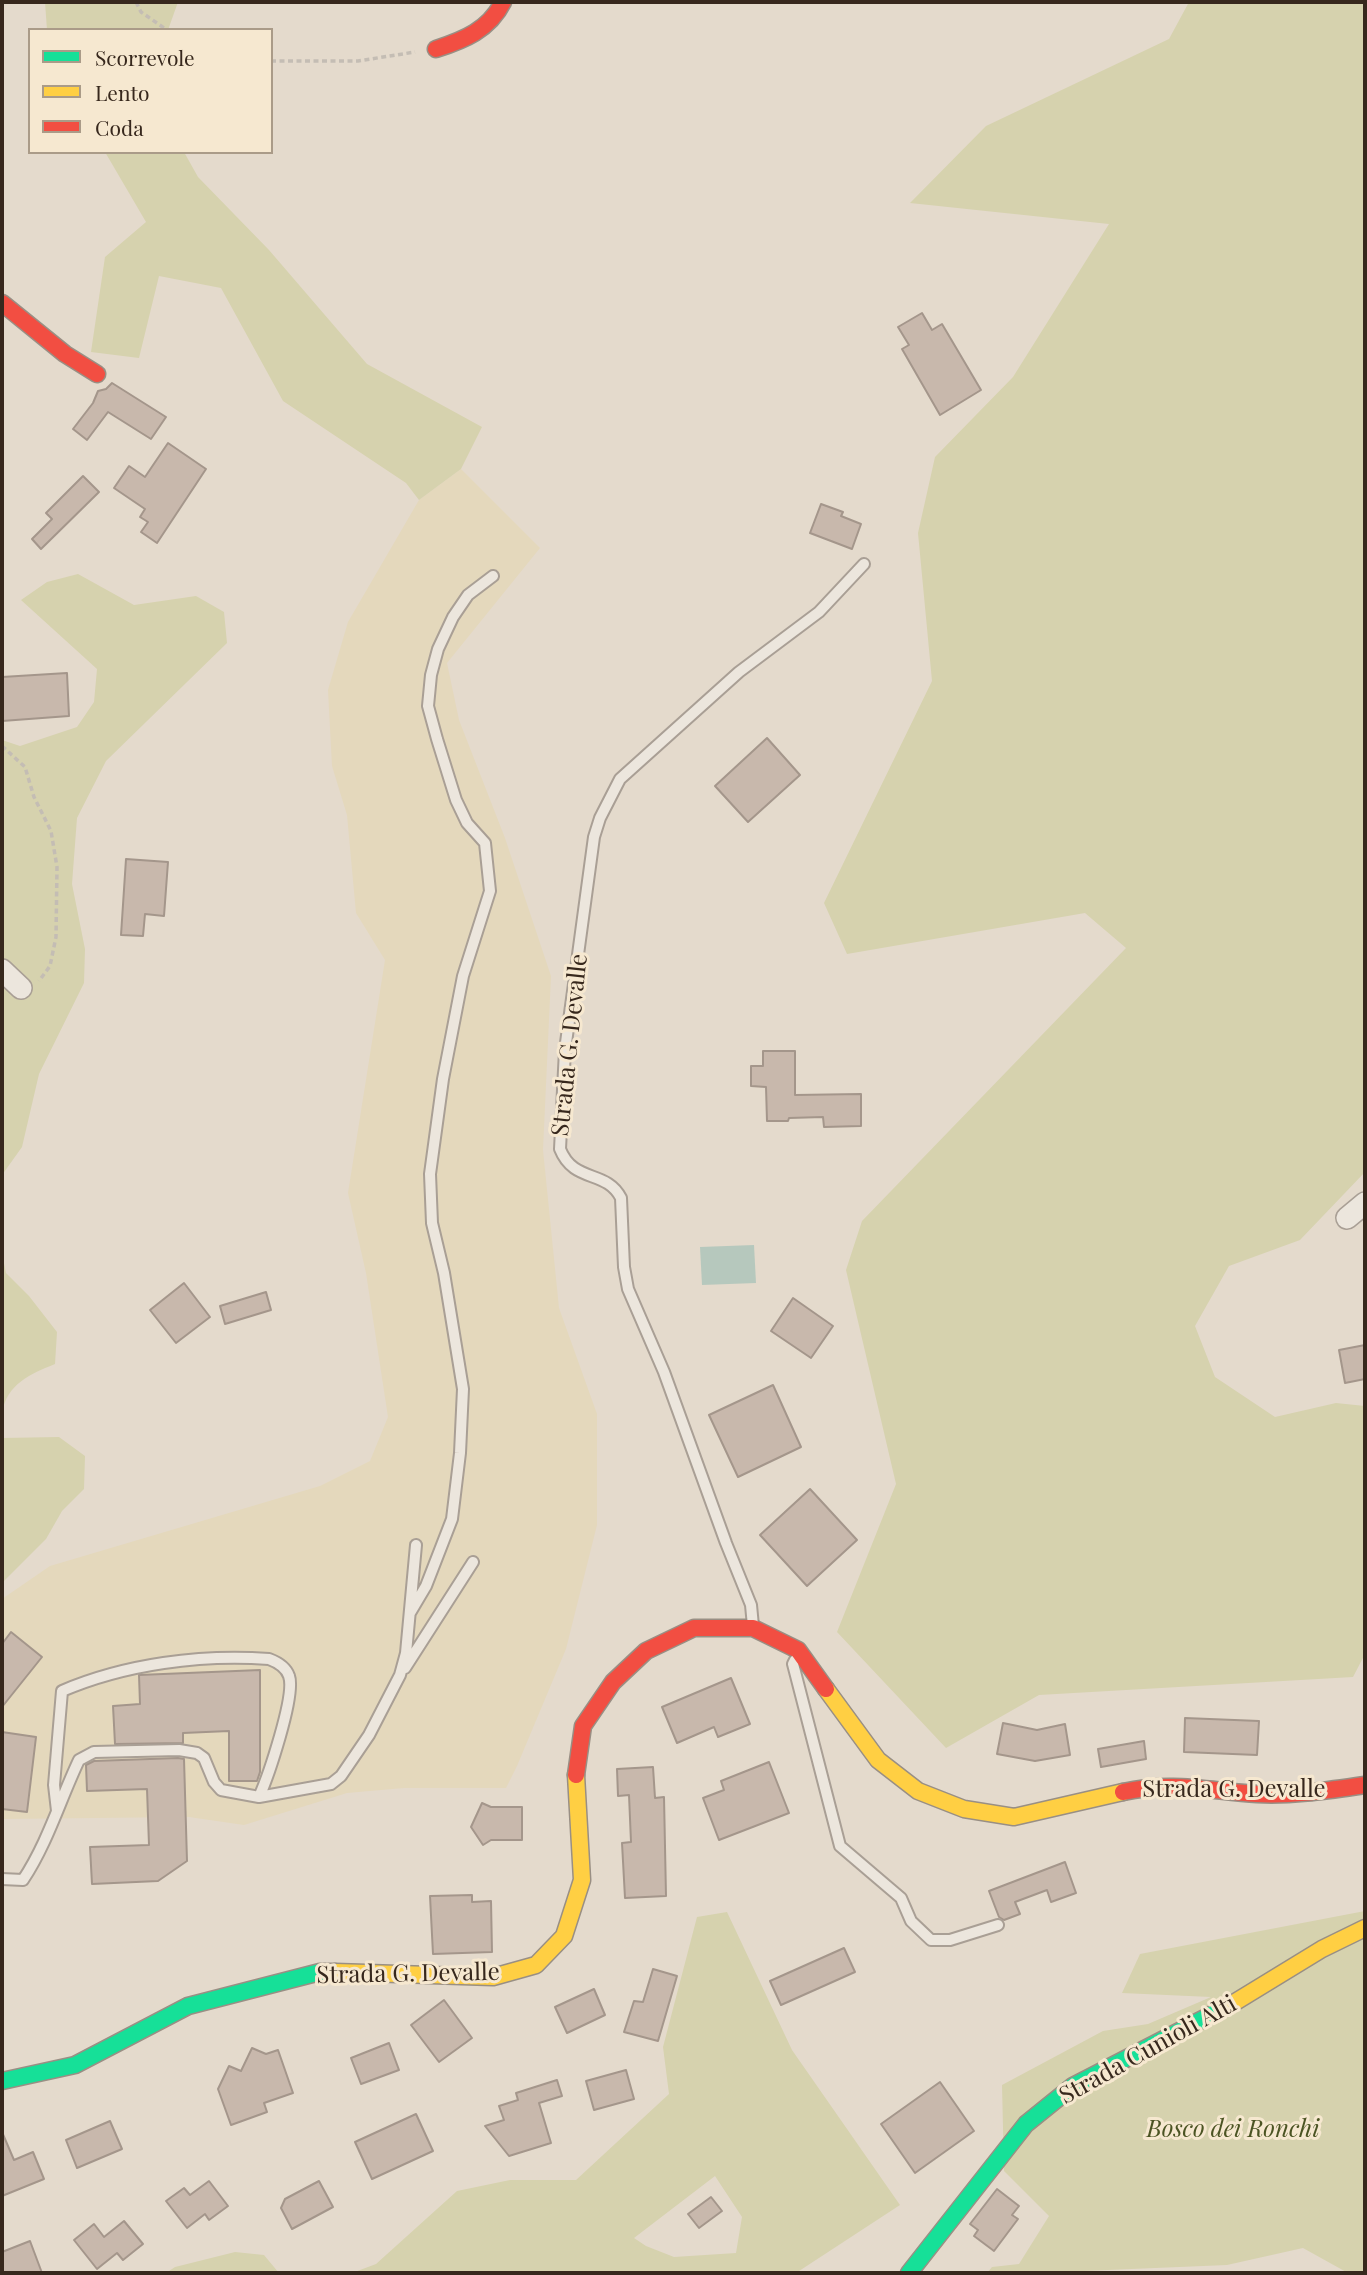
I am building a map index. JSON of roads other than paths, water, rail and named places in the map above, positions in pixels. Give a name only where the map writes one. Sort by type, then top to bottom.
[{"type":"street","points":[[436,49],[469,38],[498,13],[502,2]]},
{"type":"street","points":[[2,303],[65,354],[97,374]]},
{"type":"street","points":[[2,970],[21,988]]},
{"type":"street","points":[[1347,1218],[1365,1203]]},
{"type":"street","name":"Strada G. Devalle","points":[[2,2081],[75,2064],[188,2006],[320,1972],[493,1977],[537,1965],[564,1936],[582,1880],[575,1778],[583,1726],[613,1682],[646,1651],[694,1628],[753,1628],[798,1650],[878,1760],[918,1791],[964,1809],[1014,1817],[1142,1788],[1189,1786],[1259,1794],[1321,1791],[1365,1785]]},
{"type":"street","name":"Strada Cunioli Alti","points":[[909,2273],[1026,2124],[1073,2086],[1213,2015],[1322,1949],[1365,1928]]},
{"type":"lane","name":"Strada G. Devalle","points":[[753,1628],[751,1605],[664,1371],[628,1289],[624,1267],[621,1198],[616,1188],[608,1182],[572,1168],[565,1161],[560,1149],[565,1050],[594,837],[600,818],[620,779],[739,672],[819,612],[864,564]]},
{"type":"lane","points":[[410,1613],[426,1586],[452,1519],[460,1453],[463,1389],[444,1273],[432,1223],[430,1174],[443,1079],[463,976],[491,891],[485,843],[461,812],[428,706],[438,649],[453,617],[468,595],[493,576]]},
{"type":"lane","points":[[400,1675],[406,1653],[415,1545]]},
{"type":"lane","points":[[2,1879],[23,1880],[58,1814],[79,1760],[94,1752],[179,1750],[197,1753],[204,1758],[220,1790],[259,1797],[331,1784],[341,1776],[369,1735],[400,1675],[473,1562]]},
{"type":"lane","points":[[798,1650],[793,1664],[841,1846],[901,1898],[911,1921],[931,1940],[950,1940],[998,1925]]},
{"type":"lane","points":[[58,1814],[54,1785],[62,1691],[85,1681],[136,1668],[190,1660],[269,1659],[279,1663],[289,1676],[289,1702],[270,1774],[259,1797]]},
{"type":"park label","name":"Bosco dei Ronchi","points":[[1233,2130]]}]
